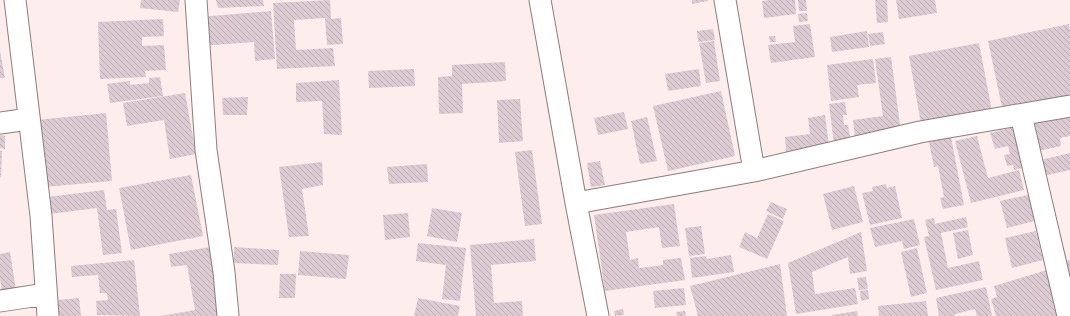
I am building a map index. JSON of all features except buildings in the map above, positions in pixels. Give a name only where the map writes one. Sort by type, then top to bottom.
[{"type":"street","points":[[15,0],[41,216],[48,316]]},
{"type":"street","points":[[196,0],[206,150],[224,272],[228,316]]},
{"type":"street","points":[[540,0],[576,203],[598,316]]},
{"type":"street","points":[[725,0],[754,171]]},
{"type":"street","points":[[576,203],[754,171],[920,132],[1070,106]]},
{"type":"street","points":[[1021,115],[1068,316]]},
{"type":"street","points":[[0,123],[29,119]]},
{"type":"street","points":[[0,301],[46,294]]}]
